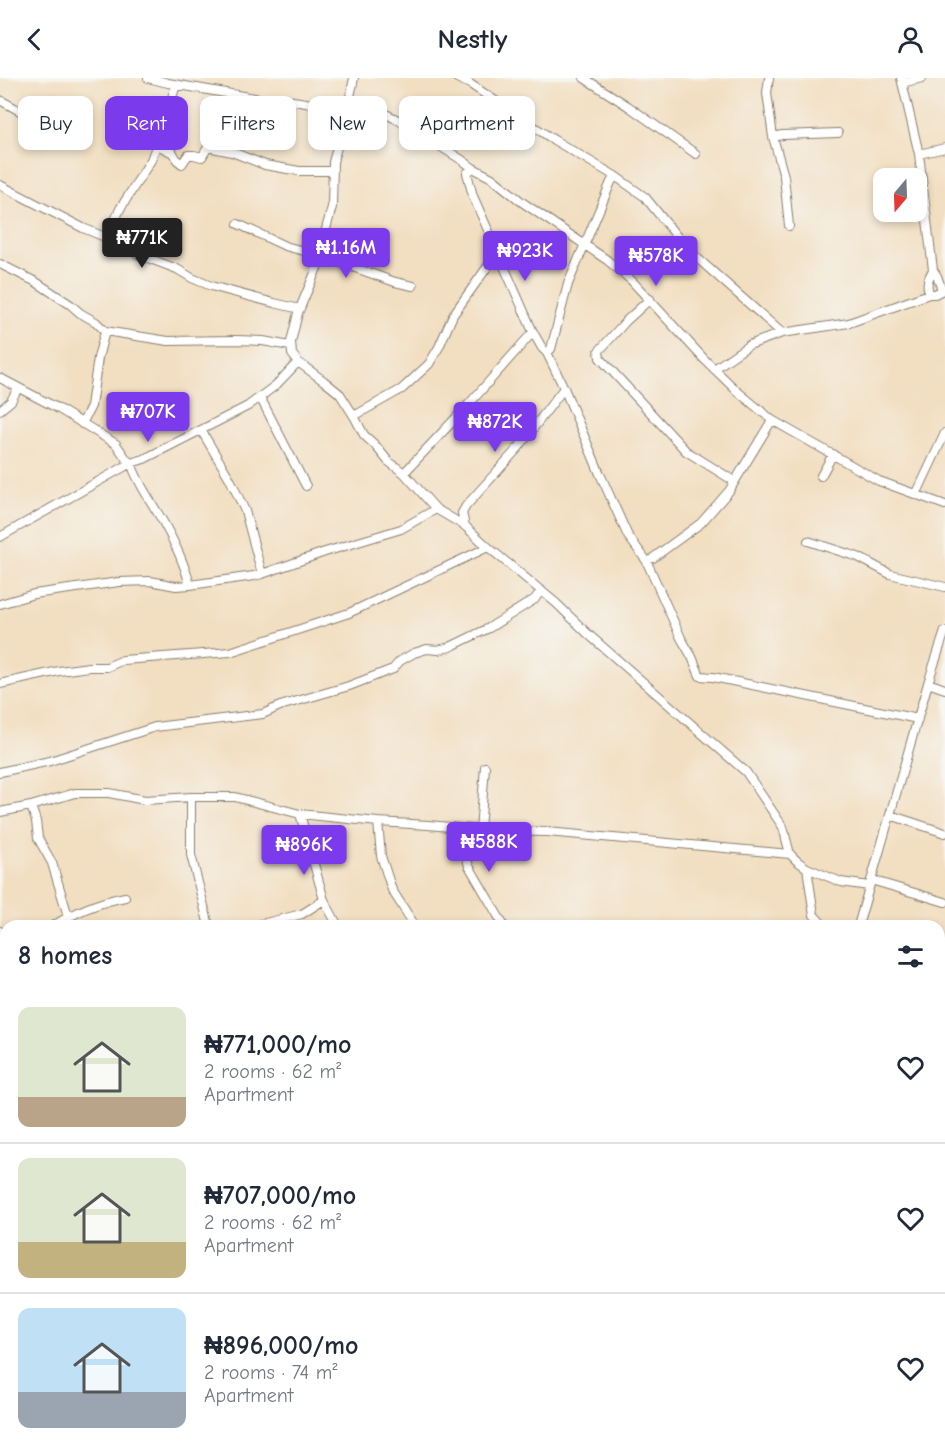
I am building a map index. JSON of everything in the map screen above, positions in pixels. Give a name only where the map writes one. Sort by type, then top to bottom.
[{"type":"street","points":[[148,78],[260,99],[308,103]]},
{"type":"street","points":[[350,96],[354,78]]},
{"type":"street","points":[[457,78],[470,84],[645,197],[687,249],[782,333]]},
{"type":"street","points":[[584,78],[696,154]]},
{"type":"street","points":[[769,78],[767,93],[772,137],[784,176],[789,226]]},
{"type":"street","points":[[714,369],[749,345],[782,333],[849,323],[944,290],[933,270],[919,154],[901,80],[922,78]]},
{"type":"street","points":[[173,96],[176,85]]},
{"type":"street","points":[[0,100],[18,110]]},
{"type":"street","points":[[387,115],[492,178],[522,202],[608,260],[650,299],[714,369],[772,420],[879,481],[945,505]]},
{"type":"street","points":[[772,137],[838,133]]},
{"type":"street","points":[[167,150],[173,153],[182,164],[188,155],[202,156],[208,147],[232,152],[265,165],[299,171],[333,171]]},
{"type":"street","points":[[919,154],[945,147]]},
{"type":"street","points":[[107,238],[120,208],[155,150]]},
{"type":"street","points":[[336,150],[333,162],[332,207],[317,268],[300,309],[290,346],[292,354],[298,362],[340,394],[364,435],[388,461],[404,472],[436,509],[465,526],[541,590],[746,772],[783,827],[790,854]]},
{"type":"street","points":[[473,168],[467,173],[473,196],[533,332],[547,353],[564,388],[628,536],[646,560],[700,676],[918,719]]},
{"type":"street","points":[[547,353],[551,349],[568,284],[615,176]]},
{"type":"street","points":[[0,185],[83,228],[211,286],[300,309]]},
{"type":"street","points":[[238,224],[285,246],[413,286]]},
{"type":"street","points":[[354,416],[402,389],[429,364],[453,315],[498,252]]},
{"type":"street","points":[[0,264],[36,282],[71,304],[105,331],[168,341],[263,341],[290,346]]},
{"type":"street","points":[[929,294],[928,279],[933,270]]},
{"type":"street","points":[[650,299],[599,351],[600,358],[686,451],[734,481]]},
{"type":"street","points":[[82,424],[90,406],[105,331]]},
{"type":"street","points":[[404,472],[470,404],[533,332]]},
{"type":"street","points":[[0,537],[131,463],[144,459],[248,406],[276,385],[298,362]]},
{"type":"street","points":[[0,378],[59,409],[116,444],[131,463],[146,495],[163,521],[183,561],[190,585]]},
{"type":"street","points":[[0,410],[11,401],[18,388]]},
{"type":"street","points":[[465,526],[462,513],[466,506],[519,447],[564,388]]},
{"type":"street","points":[[260,397],[306,486]]},
{"type":"street","points":[[653,558],[701,523],[729,491],[772,420]]},
{"type":"street","points":[[201,430],[230,479],[245,511],[262,574]]},
{"type":"street","points":[[916,495],[945,433]]},
{"type":"street","points":[[821,476],[832,454]]},
{"type":"street","points":[[0,604],[34,594],[119,582],[150,581],[176,586],[254,576],[401,529],[436,509]]},
{"type":"street","points":[[808,541],[858,557],[890,574],[945,587]]},
{"type":"street","points":[[0,684],[59,671],[107,667],[123,660],[230,652],[349,613],[488,547]]},
{"type":"street","points":[[0,772],[50,761],[155,727],[263,714],[280,706],[349,686],[393,669],[400,661],[414,652],[450,647],[489,628],[535,599],[541,590]]},
{"type":"street","points":[[860,920],[928,682],[945,632]]},
{"type":"street","points":[[928,682],[945,690]]},
{"type":"street","points":[[480,830],[485,767]]},
{"type":"street","points":[[0,812],[75,793],[110,793],[145,800],[236,797],[300,814],[480,830],[547,832],[790,854],[807,868],[841,882],[870,883],[945,902]]},
{"type":"street","points":[[191,797],[191,855],[207,920]]},
{"type":"street","points":[[31,806],[38,838],[52,863],[68,916]]},
{"type":"street","points":[[300,814],[324,900],[335,920]]},
{"type":"street","points":[[890,814],[945,832]]},
{"type":"street","points":[[378,822],[381,856],[392,890],[411,920]]},
{"type":"street","points":[[458,828],[469,866],[500,920]]},
{"type":"street","points":[[807,868],[814,915],[819,920]]},
{"type":"street","points":[[62,920],[108,900],[125,897]]},
{"type":"street","points":[[278,920],[302,914],[324,900]]}]
